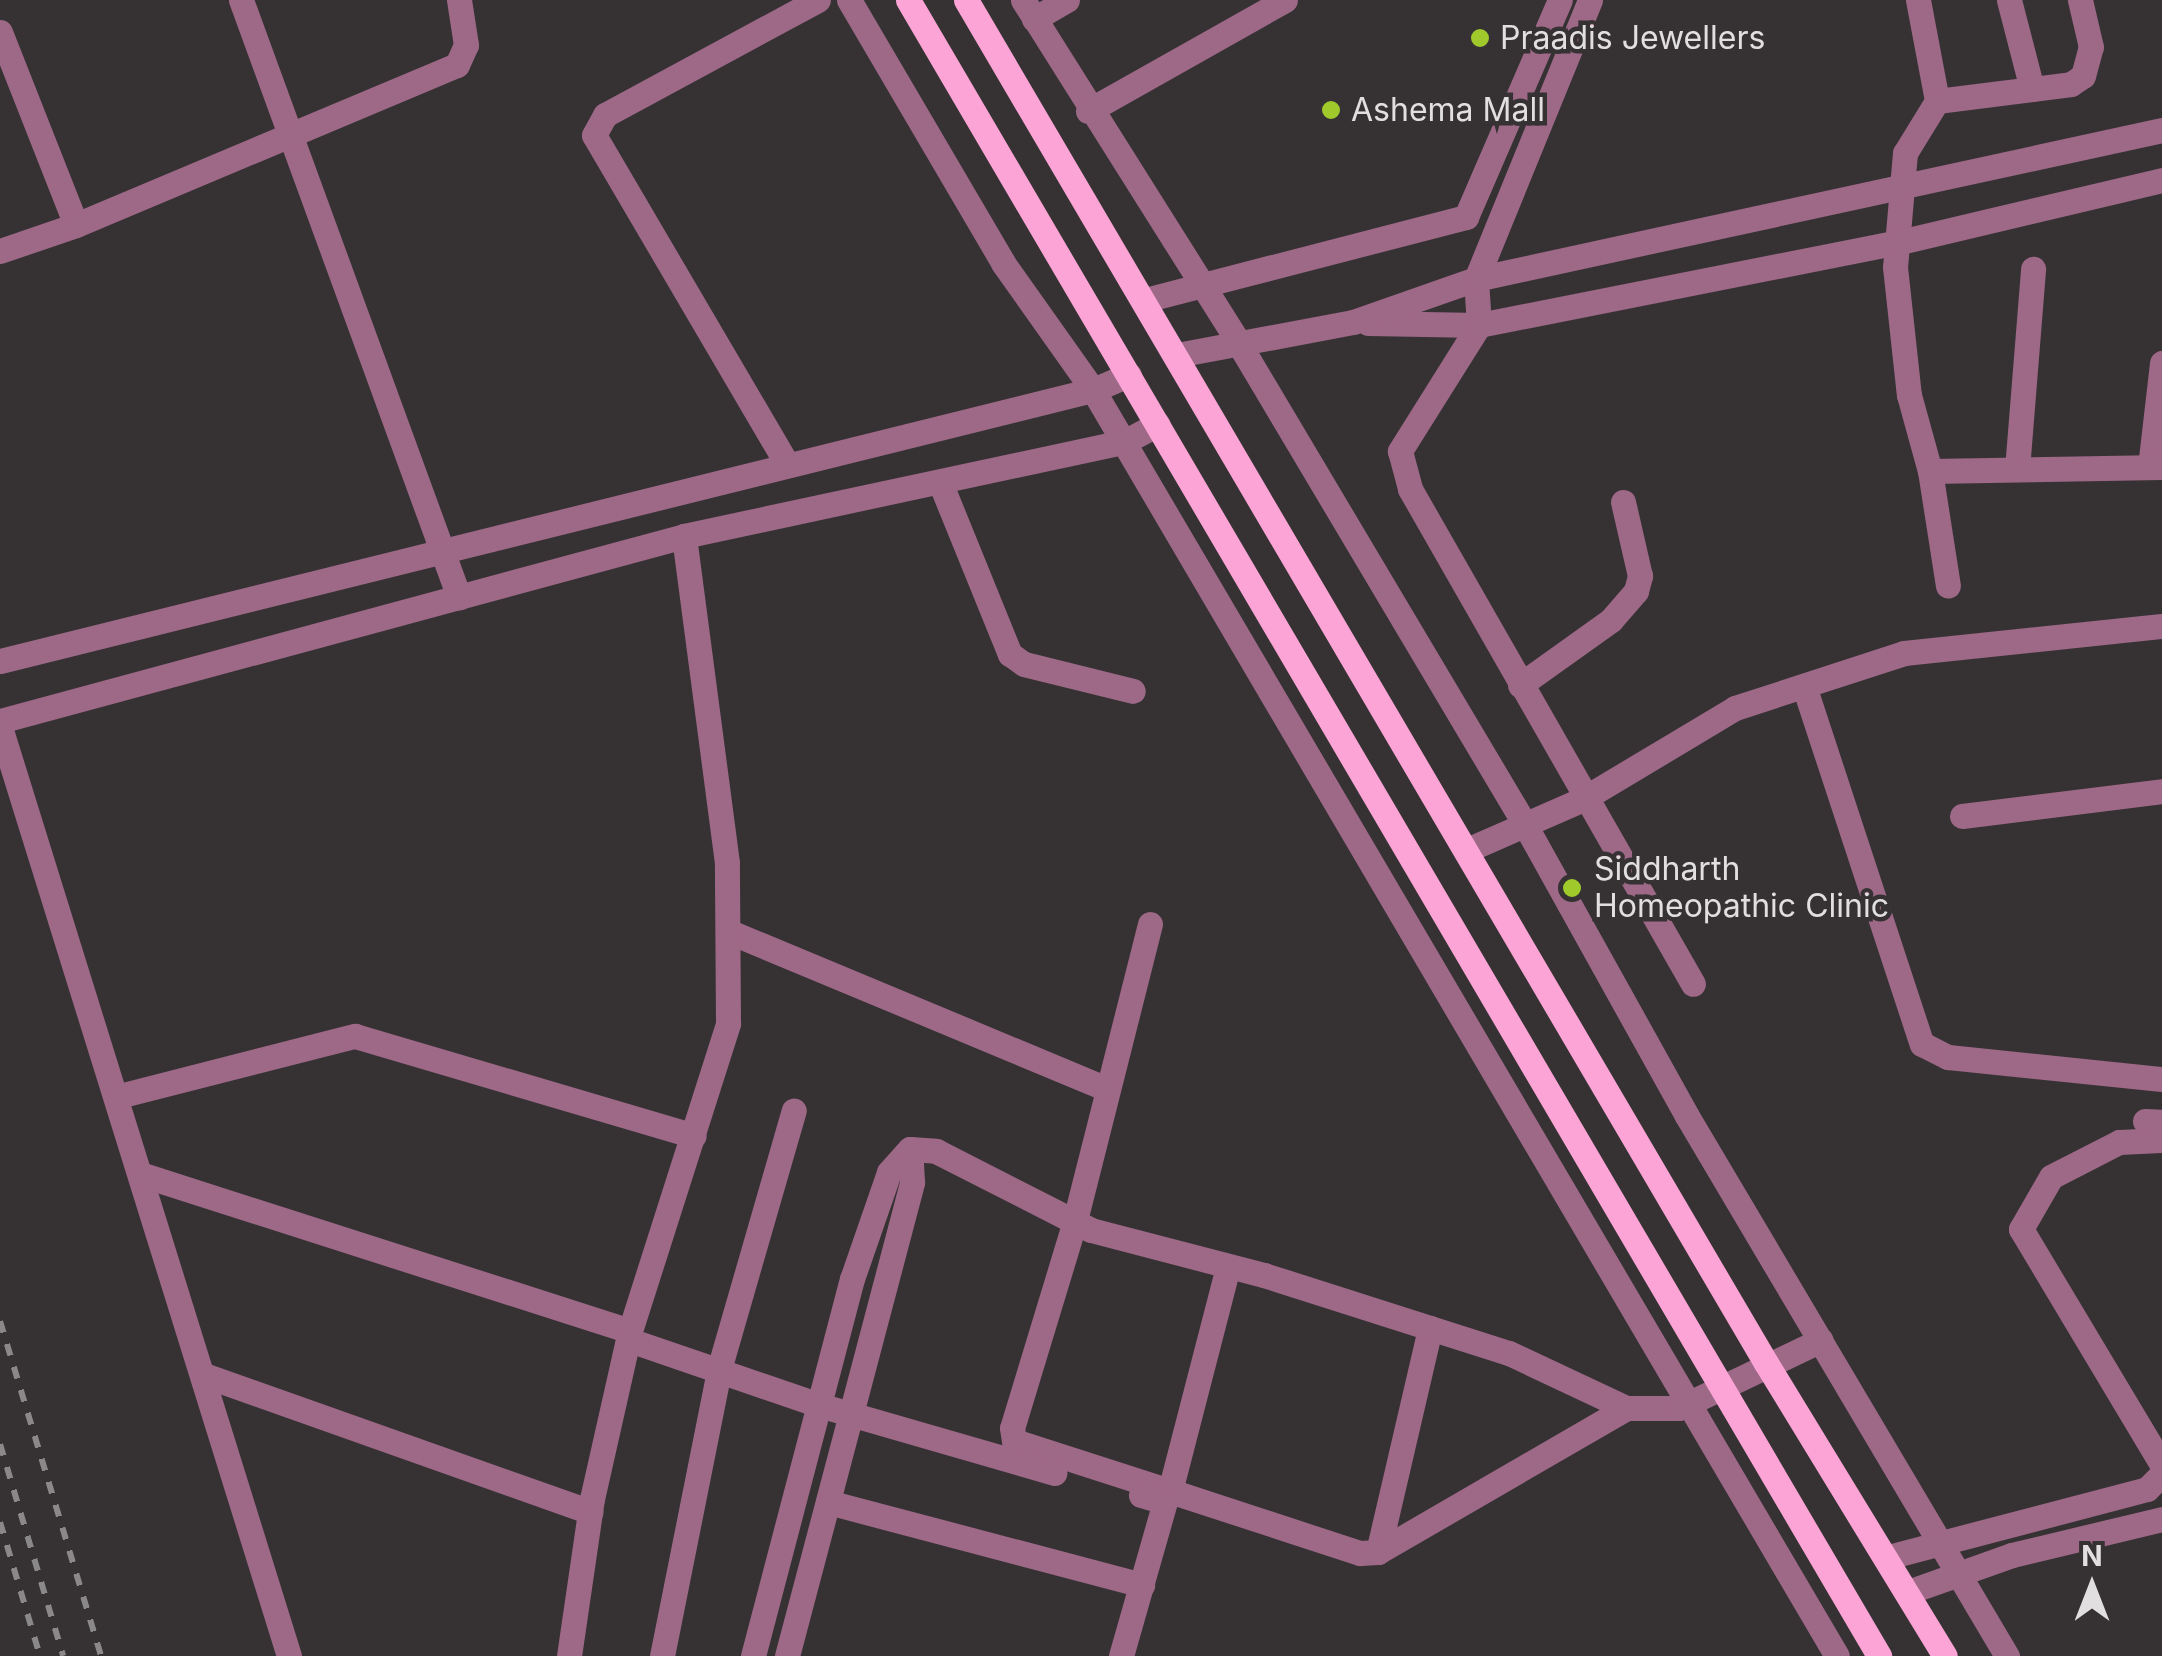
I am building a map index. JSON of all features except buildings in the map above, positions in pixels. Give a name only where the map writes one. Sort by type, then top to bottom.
[{"type":"main road","points":[[908,0],[1879,1656]]},
{"type":"main road","points":[[966,0],[1766,1363],[1945,1656]]},
{"type":"street","points":[[241,0],[447,552],[459,597]]},
{"type":"street","points":[[0,251],[76,225],[291,138],[457,65],[466,45],[460,0]]},
{"type":"street","points":[[786,464],[594,134],[605,115],[818,0]]},
{"type":"street","points":[[849,0],[1003,262],[1093,390],[1686,1404],[1757,1510],[1838,1656]]},
{"type":"street","points":[[1067,0],[1028,10],[1088,111],[1238,342],[1524,823],[1686,1116],[2007,1656]]},
{"type":"street","points":[[1088,111],[1284,0]]},
{"type":"street","points":[[1145,300],[1198,282],[1466,217],[1560,0]]},
{"type":"street","points":[[1590,0],[1476,278],[1478,325],[1400,450],[1410,489],[1583,798],[1693,984]]},
{"type":"street","points":[[1918,0],[1937,102],[1905,153],[1895,267],[1909,395],[1930,471],[1948,586]]},
{"type":"street","points":[[2009,0],[2032,89]]},
{"type":"street","points":[[1937,102],[2071,84],[2088,66],[2080,0]]},
{"type":"street","points":[[0,32],[76,225]]},
{"type":"street","points":[[1177,355],[1354,322],[1476,278],[2162,130]]},
{"type":"street","points":[[1354,322],[1478,325],[1900,242],[2162,180]]},
{"type":"street","points":[[2017,470],[2033,269]]},
{"type":"street","points":[[1930,471],[2156,467],[2162,363]]},
{"type":"street","points":[[0,661],[1093,390],[1129,376]]},
{"type":"street","points":[[289,1656],[119,1096],[0,724],[684,536],[1124,442],[1158,424]]},
{"type":"street","points":[[940,482],[1010,654],[1024,664],[1132,691]]},
{"type":"street","points":[[1520,685],[1611,620],[1636,591],[1640,576],[1622,502]]},
{"type":"street","points":[[569,1656],[590,1512],[728,1023],[728,863],[684,536]]},
{"type":"street","points":[[1467,850],[1583,798],[1735,708],[1904,653],[2162,626]]},
{"type":"street","points":[[1804,686],[1922,1044],[1948,1057],[2162,1079]]},
{"type":"street","points":[[1962,816],[2162,791]]},
{"type":"street","points":[[1386,888],[1417,870]]},
{"type":"street","points":[[1150,924],[1075,1221],[1012,1437],[1018,1446],[1360,1553],[1378,1552],[1626,1408],[1686,1404],[1821,1340]]},
{"type":"street","points":[[730,932],[1108,1088]]},
{"type":"street","points":[[119,1096],[355,1036],[694,1136]]},
{"type":"street","points":[[584,1656],[636,1338],[730,1074]]},
{"type":"street","points":[[662,1656],[720,1366],[794,1110]]},
{"type":"street","points":[[2156,1128],[2118,1142],[2051,1177],[2020,1229],[2162,1465]]},
{"type":"street","points":[[753,1656],[852,1279],[889,1172],[910,1150],[936,1151],[1075,1221],[1509,1353],[1626,1408]]},
{"type":"street","points":[[791,1655],[849,1414],[915,1171],[910,1150]]},
{"type":"street","points":[[143,1174],[720,1366],[819,1405],[1164,1502],[1121,1656]]},
{"type":"street","points":[[1170,1491],[1228,1266]]},
{"type":"street","points":[[852,1279],[882,1286]]},
{"type":"street","points":[[1378,1552],[1430,1328]]},
{"type":"street","points":[[204,1375],[590,1512]]},
{"type":"street","points":[[1888,1557],[1945,1546],[2147,1489],[2162,1474]]},
{"type":"street","points":[[828,1502],[1142,1585]]},
{"type":"street","points":[[1908,1592],[1960,1572],[2162,1519]]},
{"type":"street","points":[[771,1586],[804,1598]]},
{"type":"railway","points":[[0,1321],[101,1656]]},
{"type":"railway","points":[[0,1444],[63,1656]]},
{"type":"railway","points":[[0,1522],[40,1656]]},
{"type":"place","name":"Praadis Jewellers","points":[[1480,38]]},
{"type":"place","name":"Ashema Mall","points":[[1331,110]]},
{"type":"place","name":"Siddharth Homeopathic Clinic","points":[[1572,888]]}]
